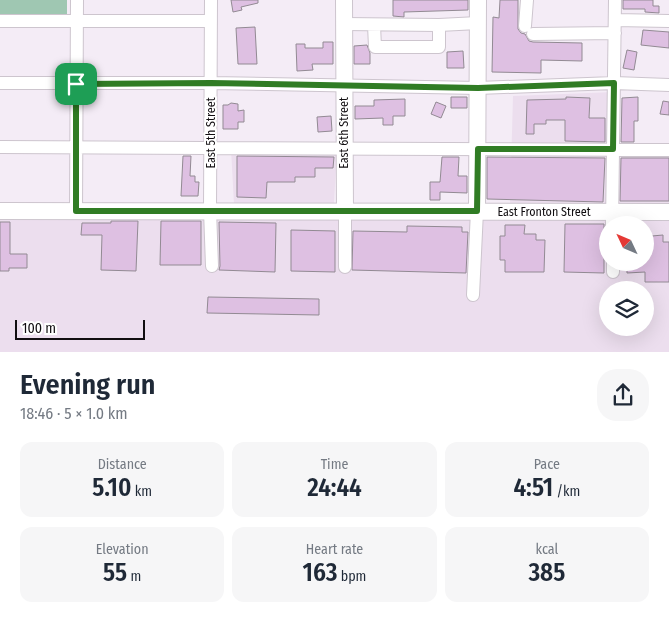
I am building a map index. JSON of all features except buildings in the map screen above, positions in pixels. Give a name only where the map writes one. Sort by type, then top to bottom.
[{"type":"main road","name":"East 6th Street","points":[[344,0],[345,211]]},
{"type":"main road","points":[[477,211],[478,0]]},
{"type":"main road","name":"East Fronton Street","points":[[0,211],[477,211],[599,218]]},
{"type":"main road","name":"East Fronton Street","points":[[636,216],[669,212]]},
{"type":"street","points":[[76,211],[77,0]]},
{"type":"street","name":"East 5th Street","points":[[211,0],[210,210],[212,266]]},
{"type":"street","points":[[527,0],[529,30],[615,27],[669,21]]},
{"type":"street","points":[[612,216],[616,0]]},
{"type":"street","points":[[0,21],[211,21]]},
{"type":"street","points":[[344,24],[439,25],[478,23]]},
{"type":"street","points":[[374,25],[376,47],[439,47],[439,25]]},
{"type":"street","points":[[0,83],[211,83],[478,88],[614,83],[669,85]]},
{"type":"street","points":[[0,147],[669,150]]},
{"type":"street","name":"East 6th Street","points":[[344,267],[345,211]]},
{"type":"street","points":[[474,295],[477,211]]},
{"type":"shaded area","points":[[614,92],[613,149],[669,150],[669,352],[0,352],[0,205],[234,204],[231,149],[337,148],[334,203],[510,204],[513,96]]},
{"type":"green space","points":[[0,0],[67,0],[67,17],[0,16]]},
{"type":"route","points":[[211,83],[478,88],[614,83],[613,149],[478,149],[477,211],[76,211],[76,84],[211,83]]}]
